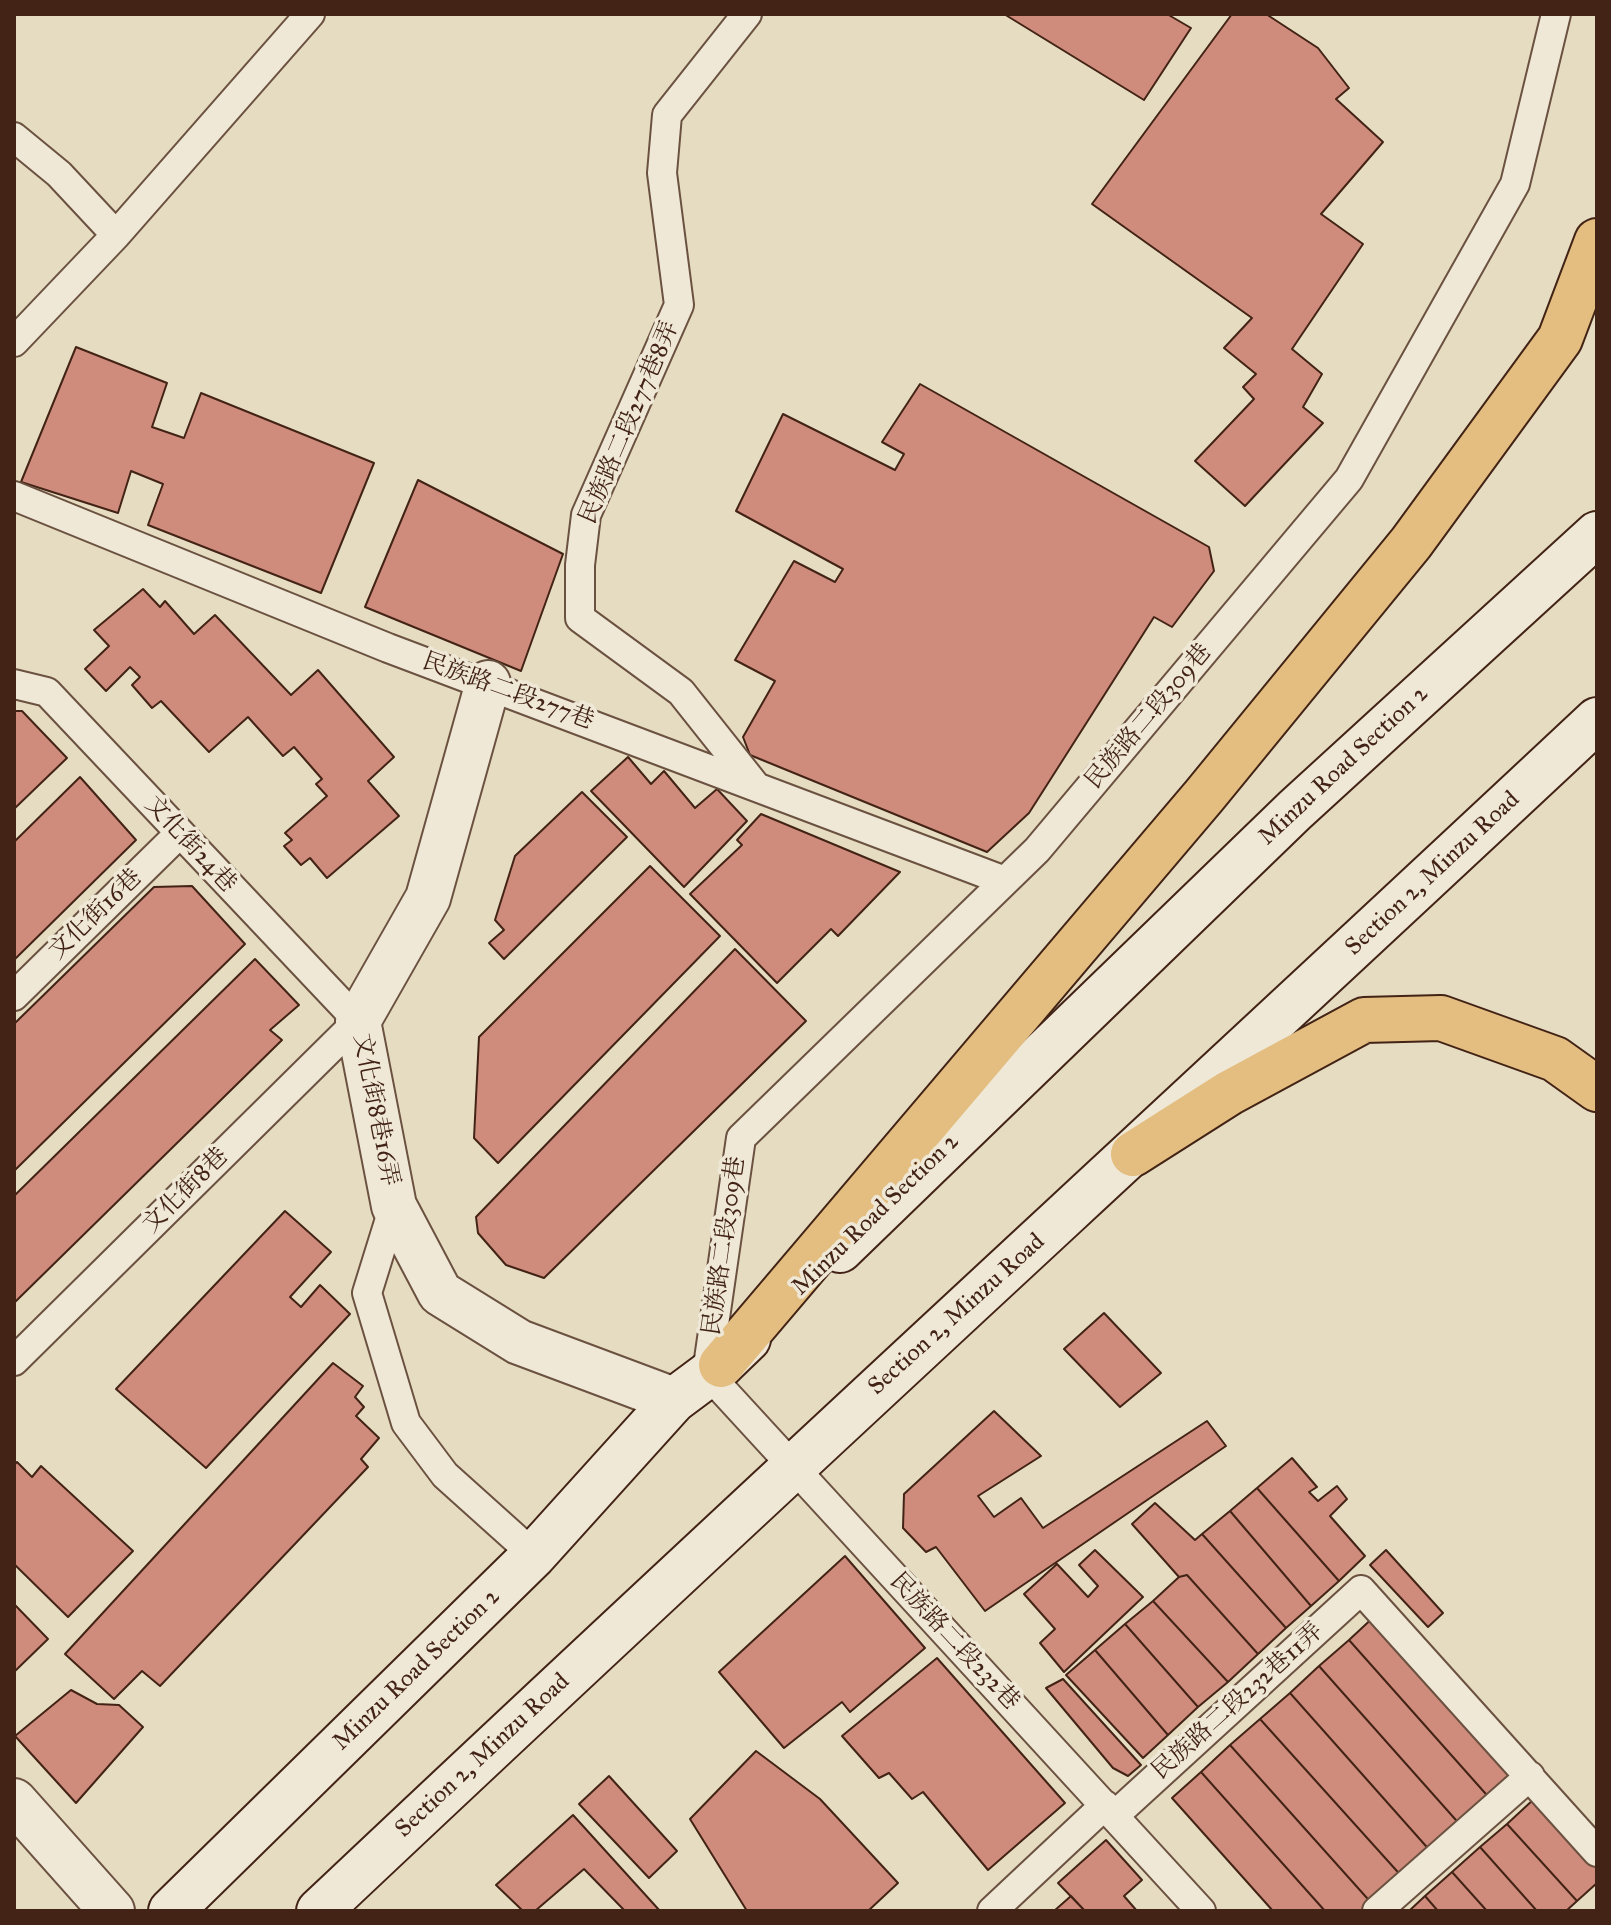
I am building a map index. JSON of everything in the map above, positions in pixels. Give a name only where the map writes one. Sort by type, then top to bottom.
[{"type":"highway","points":[[714,1369],[1204,796],[1411,543],[1560,339],[1597,241]]},
{"type":"highway","points":[[1133,1154],[1229,1093],[1364,1020],[1441,1018],[1555,1059],[1597,1089]]},
{"type":"main road","name":"Minzu Road Section 2","points":[[171,1911],[534,1555],[674,1400],[714,1369],[1295,810],[1597,534]]},
{"type":"main road","name":"文化街8巷16弄","points":[[488,683],[428,898],[358,1021],[394,1206],[440,1293],[519,1342],[674,1400]]},
{"type":"main road","name":"Section 2, Minzu Road","points":[[319,1911],[791,1466],[1133,1154],[1597,720]]},
{"type":"main road","points":[[14,1801],[112,1911]]},
{"type":"lane","points":[[14,342],[116,235],[310,14]]},
{"type":"lane","name":"民族路二段277巷8弄","points":[[747,14],[667,115],[662,173],[679,305],[586,515],[580,618],[681,692],[754,785]]},
{"type":"lane","name":"民族路二段309巷","points":[[714,1369],[741,1138],[1037,850],[1349,479],[1515,184],[1556,14]]},
{"type":"lane","points":[[14,137],[59,174],[116,235]]},
{"type":"lane","name":"民族路二段277巷","points":[[14,496],[388,648],[488,683],[1005,881]]},
{"type":"lane","name":"文化街24巷","points":[[14,684],[47,692],[358,1021]]},
{"type":"lane","name":"文化街16巷","points":[[14,996],[179,834]]},
{"type":"lane","name":"文化街8巷","points":[[14,1361],[358,1021]]},
{"type":"lane","points":[[394,1206],[367,1293],[406,1423],[445,1475],[534,1555]]},
{"type":"lane","name":"民族路二段232巷","points":[[714,1369],[791,1466],[1201,1911]]},
{"type":"lane","name":"民族路二段232巷11弄","points":[[992,1911],[1361,1590],[1530,1776]]},
{"type":"lane","points":[[1377,1911],[1530,1776],[1597,1852]]},
{"type":"building","points":[[1004,14],[1167,14],[1191,28],[1144,100]]},
{"type":"building","points":[[1232,14],[1266,14],[1318,48],[1349,88],[1336,99],[1383,142],[1321,214],[1363,244],[1292,349],[1322,374],[1303,407],[1323,423],[1245,506],[1195,461],[1254,399],[1243,387],[1256,374],[1224,348],[1252,318],[1092,204]]},
{"type":"building","points":[[76,347],[167,383],[152,427],[184,438],[201,393],[374,463],[321,593],[148,525],[163,484],[131,471],[118,513],[21,482]]},
{"type":"building","points":[[920,384],[1209,547],[1214,571],[1172,627],[1154,617],[1029,813],[987,852],[750,755],[743,737],[775,681],[735,660],[794,561],[835,582],[843,569],[736,511],[783,414],[895,470],[904,454],[882,442]]},
{"type":"building","points":[[418,480],[563,554],[521,671],[365,607]]},
{"type":"building","points":[[143,589],[160,607],[165,601],[194,634],[215,615],[291,695],[318,670],[394,757],[368,781],[399,816],[327,878],[310,858],[301,865],[284,846],[292,840],[285,833],[327,796],[316,784],[322,779],[294,747],[283,756],[248,717],[209,752],[161,701],[152,708],[132,685],[140,677],[130,667],[106,691],[85,669],[109,646],[94,630]]},
{"type":"building","points":[[14,711],[22,711],[67,758],[14,809]]},
{"type":"building","points":[[628,757],[651,784],[664,771],[695,808],[717,789],[747,821],[684,887],[591,791]]},
{"type":"building","points":[[80,777],[136,840],[14,960],[14,842]]},
{"type":"building","points":[[582,792],[627,837],[504,959],[489,943],[504,930],[495,920],[515,856]]},
{"type":"building","points":[[761,814],[900,872],[838,936],[831,929],[777,983],[690,894],[742,845],[737,840]]},
{"type":"building","points":[[650,866],[720,936],[498,1163],[474,1138],[479,1037]]},
{"type":"building","points":[[192,886],[245,944],[14,1171],[14,1024],[154,887]]},
{"type":"building","points":[[735,949],[806,1021],[544,1278],[506,1265],[478,1233],[476,1217]]},
{"type":"building","points":[[255,959],[299,1005],[270,1030],[282,1040],[14,1303],[14,1196]]},
{"type":"building","points":[[285,1211],[331,1252],[290,1297],[301,1307],[320,1285],[350,1314],[206,1468],[116,1389]]},
{"type":"building","points":[[1104,1313],[1161,1373],[1120,1407],[1064,1349]]},
{"type":"building","points":[[333,1363],[363,1386],[355,1397],[364,1407],[356,1416],[379,1438],[361,1459],[368,1467],[160,1686],[142,1671],[114,1699],[65,1654]]},
{"type":"building","points":[[994,1411],[1041,1456],[978,1496],[994,1517],[1021,1498],[1043,1528],[1207,1421],[1226,1446],[985,1611],[936,1547],[926,1552],[903,1528],[904,1494]]},
{"type":"building","points":[[1292,1458],[1317,1487],[1309,1492],[1318,1501],[1337,1486],[1347,1499],[1330,1516],[1365,1556],[1339,1581],[1257,1488]]},
{"type":"building","points":[[17,1462],[32,1477],[41,1466],[133,1551],[68,1617],[14,1564],[14,1465]]},
{"type":"building","points":[[1257,1488],[1339,1581],[1311,1606],[1230,1511]]},
{"type":"building","points":[[1155,1503],[1195,1540],[1202,1534],[1286,1628],[1258,1654],[1187,1575],[1179,1577],[1132,1524]]},
{"type":"building","points":[[1230,1511],[1311,1606],[1286,1628],[1202,1534]]},
{"type":"building","points":[[1095,1550],[1143,1597],[1064,1672],[1040,1643],[1055,1629],[1024,1594],[1057,1564],[1088,1597],[1098,1586],[1079,1565]]},
{"type":"building","points":[[1386,1550],[1443,1613],[1428,1627],[1370,1565]]},
{"type":"building","points":[[845,1556],[925,1648],[850,1712],[842,1702],[784,1748],[719,1672]]},
{"type":"building","points":[[1187,1575],[1258,1654],[1228,1682],[1153,1601],[1179,1577]]},
{"type":"building","points":[[1153,1601],[1228,1682],[1198,1707],[1125,1624]]},
{"type":"building","points":[[14,1604],[48,1639],[14,1672]]},
{"type":"building","points":[[1378,1613],[1522,1775],[1493,1802],[1349,1640]]},
{"type":"building","points":[[1125,1624],[1198,1707],[1168,1735],[1095,1650]]},
{"type":"building","points":[[1349,1640],[1493,1802],[1463,1828],[1319,1666]]},
{"type":"building","points":[[1095,1650],[1168,1735],[1143,1758],[1066,1675]]},
{"type":"building","points":[[937,1658],[1065,1803],[988,1870],[923,1792],[912,1799],[889,1773],[879,1778],[842,1736]]},
{"type":"building","points":[[1319,1666],[1463,1828],[1433,1854],[1290,1693]]},
{"type":"building","points":[[1063,1679],[1141,1765],[1128,1776],[1113,1768],[1046,1688]]},
{"type":"building","points":[[71,1690],[97,1704],[119,1705],[143,1727],[76,1803],[15,1736]]},
{"type":"building","points":[[1290,1693],[1433,1854],[1405,1880],[1260,1719]]},
{"type":"building","points":[[1260,1719],[1405,1880],[1375,1907],[1230,1745]]},
{"type":"building","points":[[1230,1745],[1375,1907],[1370,1911],[1325,1911],[1201,1772]]},
{"type":"building","points":[[756,1751],[820,1799],[898,1883],[868,1911],[747,1911],[690,1819]]},
{"type":"building","points":[[1201,1772],[1325,1911],[1273,1911],[1172,1798]]},
{"type":"building","points":[[609,1776],[677,1851],[649,1878],[579,1804]]},
{"type":"building","points":[[1534,1799],[1597,1868],[1597,1883],[1577,1901],[1507,1824]]},
{"type":"building","points":[[573,1815],[660,1911],[625,1911],[584,1869],[535,1911],[523,1911],[496,1885]]},
{"type":"building","points":[[1507,1824],[1577,1901],[1566,1911],[1537,1911],[1480,1847]]},
{"type":"building","points":[[1106,1840],[1142,1880],[1124,1896],[1137,1911],[1085,1911],[1058,1883]]},
{"type":"building","points":[[1480,1847],[1537,1911],[1487,1911],[1452,1872]]},
{"type":"building","points":[[1452,1872],[1487,1911],[1438,1911],[1425,1896]]},
{"type":"building","points":[[1071,1896],[1085,1911],[1054,1911]]},
{"type":"building","points":[[1425,1896],[1438,1911],[1409,1911]]}]
